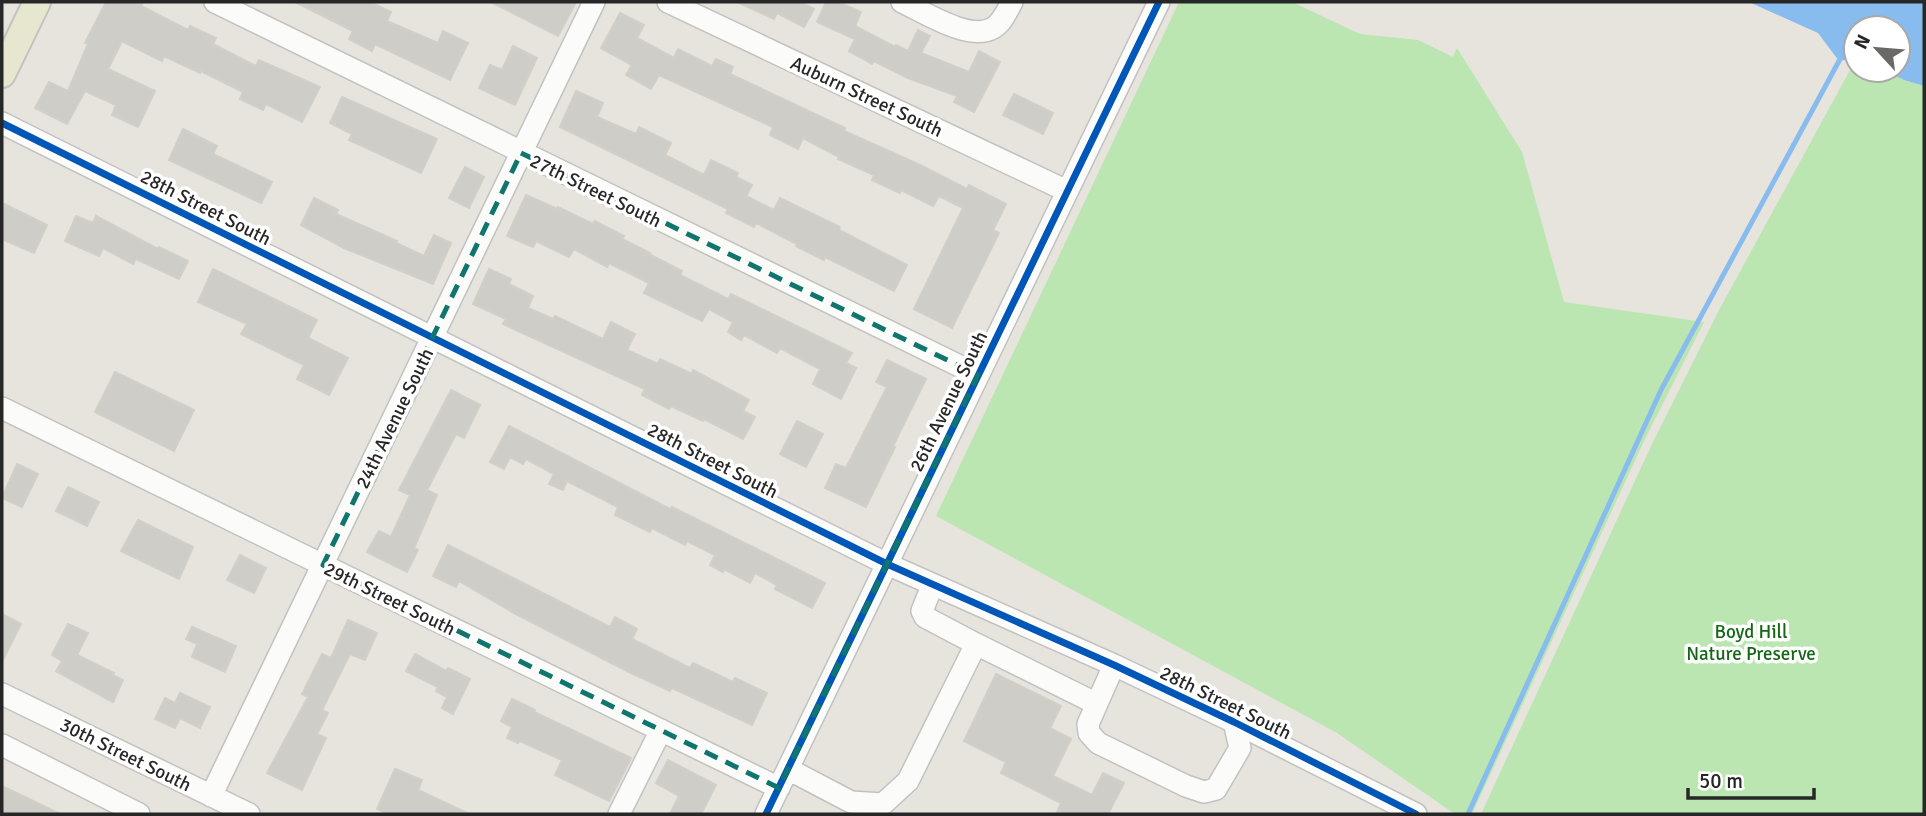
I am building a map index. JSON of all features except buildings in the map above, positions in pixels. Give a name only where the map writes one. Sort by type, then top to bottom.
[{"type":"main road","points":[[2,74],[37,2]]},
{"type":"street","name":"27th Street South","points":[[215,2],[978,375]]},
{"type":"street","name":"24th Avenue South","points":[[211,796],[594,2]]},
{"type":"street","name":"Auburn Street South","points":[[668,2],[1067,191]]},
{"type":"street","points":[[902,2],[968,32],[982,33],[995,27],[1012,2]]},
{"type":"street","name":"26th Avenue South","points":[[766,814],[1159,2]]},
{"type":"street","name":"28th Street South","points":[[2,122],[887,564],[1114,665],[1416,814]]},
{"type":"street","name":"29th Street South","points":[[2,408],[661,730],[851,802],[883,804],[908,782],[976,644]]},
{"type":"street","points":[[932,586],[922,611],[925,617],[1097,704]]},
{"type":"street","points":[[1114,665],[1088,724],[1089,733],[1098,743],[1186,786],[1204,792],[1216,789],[1240,748],[1234,722]]},
{"type":"street","name":"30th Street South","points":[[2,694],[249,814]]},
{"type":"street","points":[[619,814],[661,730]]},
{"type":"street","points":[[2,745],[139,814]]},
{"type":"highlighted area","points":[[521,153],[978,375],[779,788],[323,565]]},
{"type":"green space","points":[[1179,2],[1292,2],[1360,34],[1418,40],[1453,57],[1457,48],[1522,152],[1564,302],[1704,322],[1644,441],[1472,814],[1455,814],[1337,733],[936,516]]},
{"type":"green space","name":"Boyd Hill Nature Preserve","points":[[1912,82],[1924,86],[1924,814],[1481,814],[1652,444],[1718,312],[1842,84]]},
{"type":"water","points":[[1749,2],[1924,2],[1924,86],[1912,82],[1912,14],[1842,14],[1842,60],[1839,61],[1818,33]]},
{"type":"waterway","points":[[1468,814],[1661,390],[1839,61]]},
{"type":"cycle path","points":[[766,814],[1159,2]]},
{"type":"cycle path","points":[[2,123],[887,564],[1114,665],[1416,814]]}]
